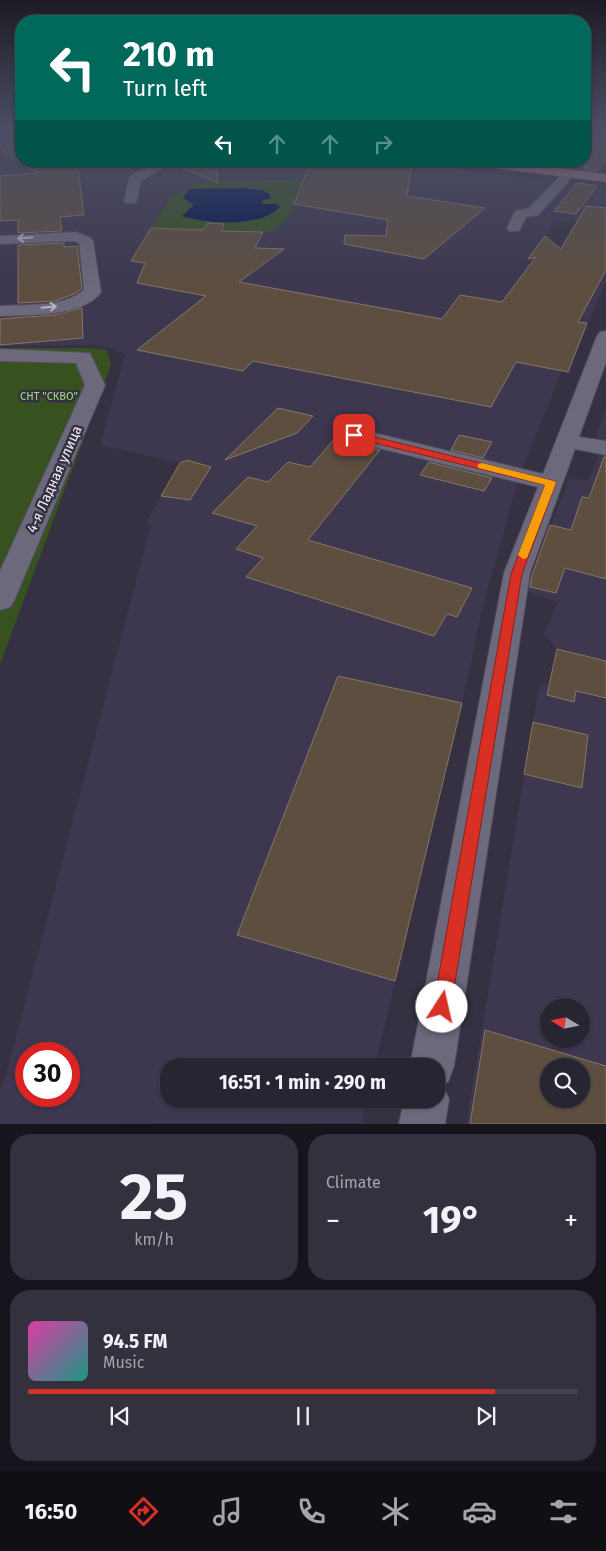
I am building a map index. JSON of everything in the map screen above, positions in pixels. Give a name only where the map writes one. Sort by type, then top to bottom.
[{"type":"street","points":[[131,200],[134,182]]},
{"type":"street","points":[[514,228],[520,214],[534,212],[561,182]]},
{"type":"street","points":[[0,240],[76,236],[86,241],[93,292],[88,298],[62,306],[0,311]]},
{"type":"street","points":[[433,1058],[517,574],[604,348]]},
{"type":"street","name":"4-я Ладная улица","points":[[0,355],[83,356],[95,385],[0,601]]},
{"type":"street","points":[[354,435],[551,483]]},
{"type":"street","points":[[567,441],[606,448]]},
{"type":"street","points":[[422,1124],[425,1108]]},
{"type":"shaded area","points":[[0,182],[197,182],[171,197],[152,228],[203,230],[208,223],[224,224],[222,231],[273,232],[296,209],[290,208],[248,182],[606,184],[606,225],[556,220],[545,236],[553,242],[548,249],[606,259],[606,281],[568,372],[562,371],[521,471],[345,427],[338,436],[518,481],[482,609],[467,682],[377,1058],[160,1058],[160,1108],[365,1108],[362,1123],[0,1124],[0,1090],[6,1075],[151,524],[146,522],[180,463],[100,445],[125,354],[111,348],[92,345],[0,346]]},
{"type":"shaded area","points":[[242,188],[262,190],[270,194],[271,198],[261,201],[264,204],[277,204],[280,207],[271,214],[247,221],[205,221],[182,216],[194,205],[183,198],[189,189]]},
{"type":"shaded area","points":[[606,408],[606,1123],[466,1124],[538,693],[540,684],[549,686],[557,649],[544,634],[558,602],[535,595],[526,590],[569,479],[588,480],[604,444],[595,438]]},
{"type":"green space","points":[[197,182],[310,182],[322,189],[290,208],[296,209],[273,232],[221,231],[224,224],[208,223],[203,230],[151,228],[171,197]]},
{"type":"green space","name":"СНТ \"СКВО\"","points":[[0,348],[88,348],[107,350],[111,365],[0,664]]},
{"type":"building","points":[[0,182],[80,182],[84,215],[60,217],[62,231],[18,233],[18,220],[0,221]]},
{"type":"building","points":[[303,182],[409,182],[407,196],[485,208],[424,259],[344,244],[345,235],[386,236],[388,220],[294,204]]},
{"type":"building","points":[[577,183],[597,186],[576,214],[554,211]]},
{"type":"building","points":[[586,206],[606,208],[606,270],[578,322],[587,323],[568,372],[516,362],[491,407],[253,361],[243,371],[137,350],[206,296],[137,283],[145,263],[131,261],[151,228],[203,230],[208,223],[224,224],[221,231],[263,232],[255,248],[284,249],[239,282],[442,319],[460,295],[502,302],[536,257],[528,259],[545,236],[561,249]]},
{"type":"building","points":[[64,243],[64,247],[77,246],[82,289],[55,301],[18,303],[18,245]]},
{"type":"building","points":[[82,308],[83,338],[0,345],[0,319],[54,315]]},
{"type":"building","points":[[278,408],[313,416],[297,433],[225,460]]},
{"type":"building","points":[[459,435],[492,442],[483,458],[451,450]]},
{"type":"building","points":[[337,436],[346,442],[380,450],[308,540],[472,588],[457,617],[447,614],[434,636],[246,577],[263,558],[236,549],[257,526],[212,513],[248,477],[268,482],[288,462],[310,467]]},
{"type":"building","points":[[604,457],[606,457],[606,579],[565,568],[556,593],[530,587],[532,575],[550,525],[571,530],[582,497],[589,498]]},
{"type":"building","points":[[187,460],[211,467],[190,500],[161,496],[180,463]]},
{"type":"building","points":[[429,462],[492,478],[484,491],[420,475]]},
{"type":"building","points":[[557,649],[606,661],[606,698],[576,691],[574,702],[547,695]]},
{"type":"building","points":[[338,676],[462,703],[395,981],[237,935]]},
{"type":"building","points":[[533,722],[588,735],[582,788],[524,774]]},
{"type":"building","points":[[485,1030],[540,1046],[540,1048],[579,1058],[540,1058],[540,1108],[590,1108],[590,1061],[606,1066],[606,1124],[470,1124]]},
{"type":"slow traffic","points":[[482,466],[551,483],[523,555]]},
{"type":"route","points":[[354,435],[551,483],[517,574],[442,1007]]}]
